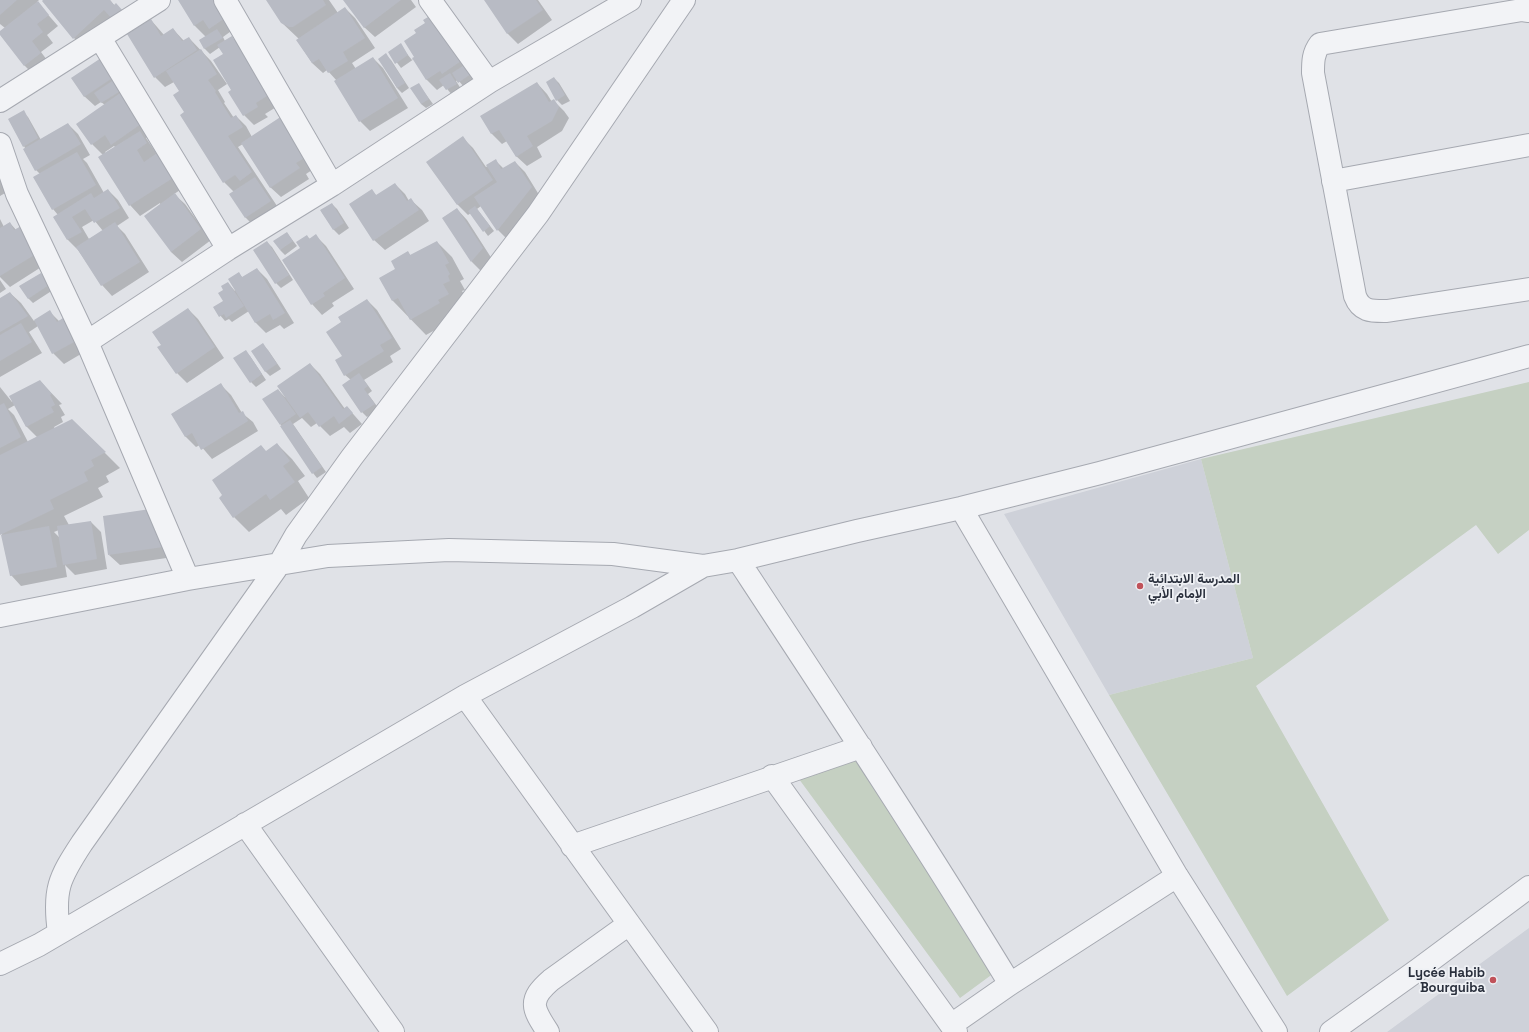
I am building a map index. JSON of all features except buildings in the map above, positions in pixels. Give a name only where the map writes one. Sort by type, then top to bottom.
[{"type":"street","points":[[0,101],[159,0]]},
{"type":"street","points":[[225,0],[332,185]]},
{"type":"street","points":[[430,0],[489,82]]},
{"type":"street","points":[[87,342],[228,249],[332,185],[489,82],[630,0]]},
{"type":"street","points":[[59,933],[56,915],[56,897],[60,881],[68,863],[280,563],[296,535],[352,457],[538,214],[684,0]]},
{"type":"street","points":[[1529,11],[1522,10],[1320,44],[1316,49],[1313,60],[1313,73],[1355,296],[1358,304],[1372,312],[1387,311],[1529,289]]},
{"type":"street","points":[[100,38],[228,249]]},
{"type":"street","points":[[0,144],[17,194],[87,342],[188,579]]},
{"type":"street","points":[[1333,181],[1529,144]]},
{"type":"street","points":[[0,616],[188,579],[328,556],[456,550],[613,554],[703,566],[738,560],[857,531],[961,508],[1100,473],[1529,356]]},
{"type":"street","points":[[961,508],[1178,876],[1276,1032]]},
{"type":"street","points":[[738,560],[861,747],[1010,984]]},
{"type":"street","points":[[0,964],[39,945],[465,696],[577,637],[703,566]]},
{"type":"street","points":[[465,696],[707,1032]]},
{"type":"street","points":[[572,846],[772,776],[861,747]]},
{"type":"street","points":[[772,776],[954,1029],[1010,984],[1178,876]]},
{"type":"street","points":[[246,824],[393,1032]]},
{"type":"street","points":[[1331,1032],[1529,887]]},
{"type":"street","points":[[548,1032],[536,1012],[536,998],[539,990],[629,924]]},
{"type":"shaded area","name":"المدرسة الابتدائية الإمام الأبي","points":[[1201,459],[1253,658],[1109,695],[1004,514]]},
{"type":"shaded area","name":"Lycée Habib Bourguiba","points":[[1529,928],[1529,1032],[1387,1032]]},
{"type":"green space","points":[[1529,382],[1529,530],[1498,554],[1476,525],[1256,686],[1389,920],[1287,996],[1109,695],[1253,658],[1201,459]]},
{"type":"green space","points":[[858,754],[994,973],[960,998],[796,775]]},
{"type":"place","name":"المدرسة الابتدائية الإمام الأبي","points":[[1140,586]]},
{"type":"place","name":"Lycée Habib Bourguiba","points":[[1493,980]]}]
